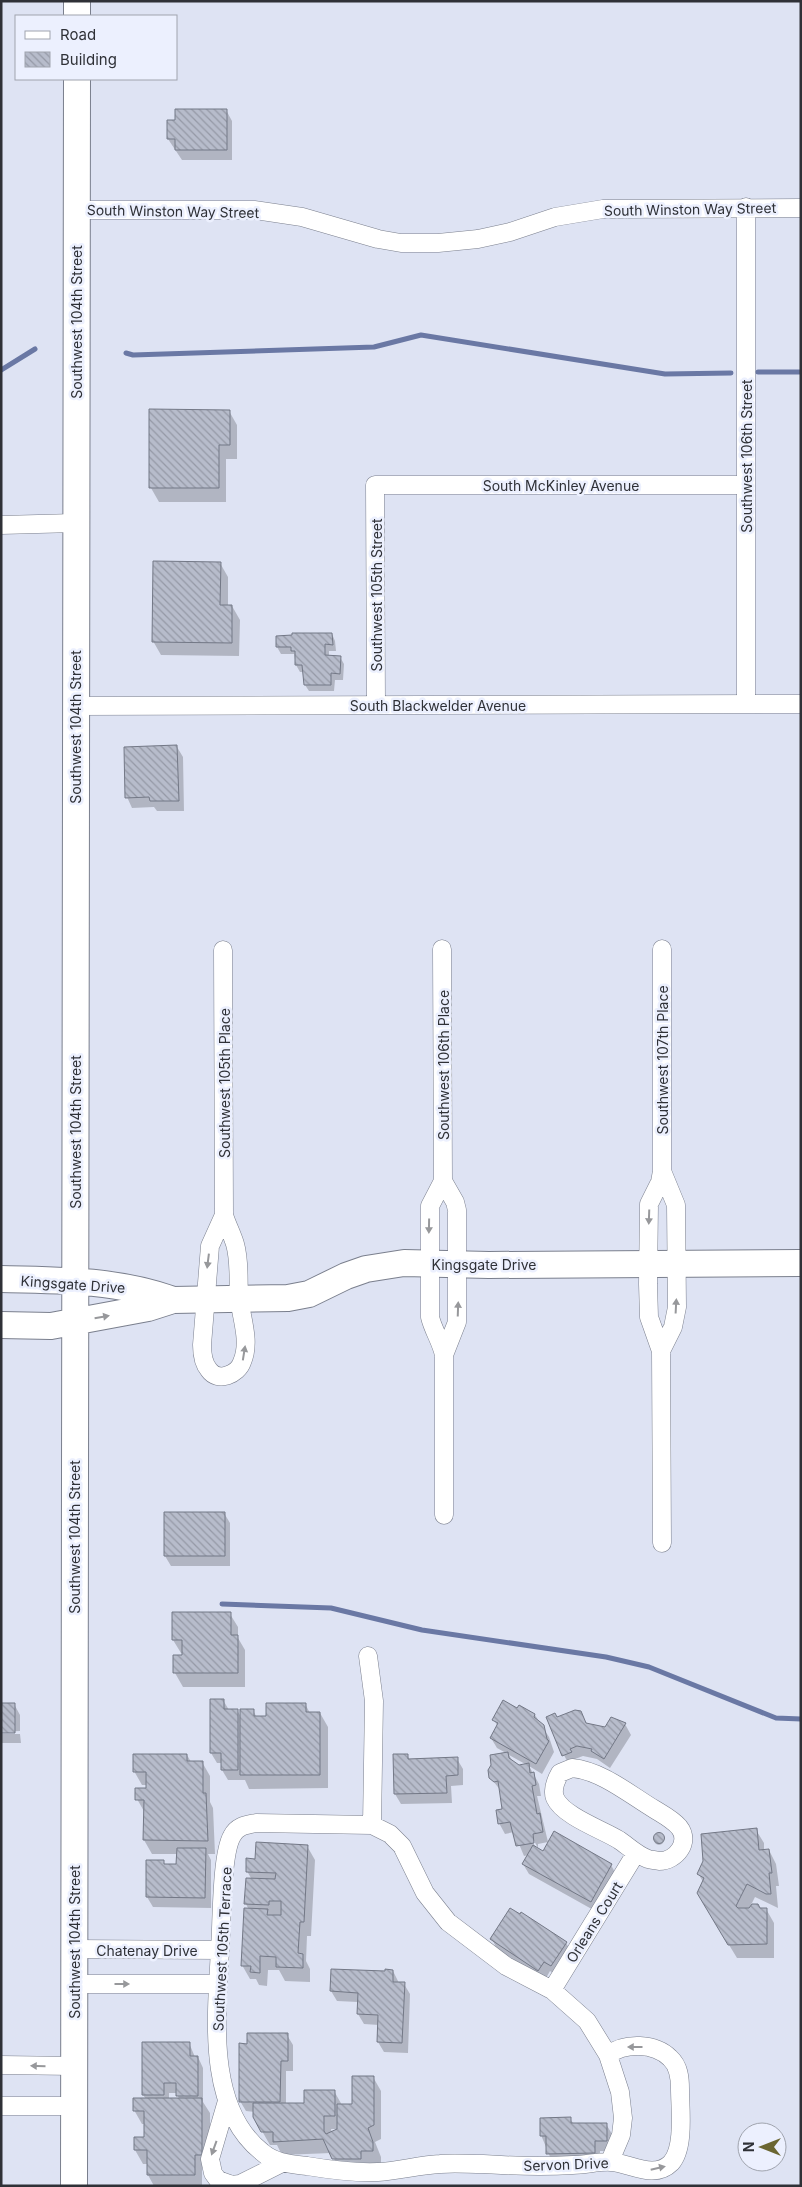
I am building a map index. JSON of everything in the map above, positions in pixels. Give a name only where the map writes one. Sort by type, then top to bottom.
[{"type":"main road","points":[[76,15],[77,1]]},
{"type":"main road","name":"Southwest 104th Street","points":[[74,2186],[76,80]]},
{"type":"main road","name":"Kingsgate Drive","points":[[1,1325],[51,1326],[148,1308],[173,1300],[268,1300],[302,1296],[366,1269],[404,1263],[801,1263]]},
{"type":"main road","name":"Kingsgate Drive","points":[[1,1279],[51,1280],[148,1290],[173,1300]]},
{"type":"street","name":"Southwest 106th Street","points":[[746,207],[746,704]]},
{"type":"street","name":"South Winston Way Street","points":[[76,210],[254,210],[302,217],[378,239],[401,243],[438,243],[478,239],[510,232],[555,217],[604,208],[801,208]]},
{"type":"street","name":"South McKinley Avenue","points":[[375,485],[746,485]]},
{"type":"street","name":"Southwest 105th Street","points":[[375,485],[376,705]]},
{"type":"street","points":[[1,525],[76,523]]},
{"type":"street","name":"South Blackwelder Avenue","points":[[76,706],[801,704]]},
{"type":"street","name":"Southwest 106th Place","points":[[442,949],[443,1181],[430,1206],[430,1317],[441,1341],[444,1355],[444,1515]]},
{"type":"street","name":"Southwest 107th Place","points":[[662,949],[662,1171],[660,1182],[649,1204],[648,1264],[649,1317],[661,1351],[662,1543]]},
{"type":"street","name":"Southwest 105th Place","points":[[223,950],[224,1216],[235,1243],[245,1352],[238,1370],[229,1375],[222,1376],[213,1375],[209,1371],[202,1356],[204,1300],[210,1246],[224,1216]]},
{"type":"street","name":"Southwest 107th Place","points":[[661,1351],[676,1318],[676,1205],[662,1171]]},
{"type":"street","name":"Southwest 106th Place","points":[[443,1181],[455,1202],[457,1210],[458,1264],[457,1322],[444,1355]]},
{"type":"street","points":[[368,1656],[374,1701],[372,1825],[390,1834],[402,1846],[425,1893],[448,1922],[478,1947],[506,1966],[552,1990],[587,2021],[608,2055],[620,2092],[623,2118],[621,2135],[610,2162]]},
{"type":"street","points":[[572,1768],[582,1769],[599,1776],[668,1817],[681,1831],[683,1842],[674,1857],[666,1861],[648,1859],[636,1853],[620,1841],[573,1815],[556,1799],[554,1785],[560,1773],[572,1768]]},
{"type":"street","name":"Southwest 105th Terrace","points":[[282,2163],[262,2153],[238,2124],[227,2101],[218,2056],[217,1984],[227,1849],[231,1837],[236,1830],[256,1823],[372,1825]]},
{"type":"street","name":"Orleans Court","points":[[552,1990],[636,1853]]},
{"type":"street","name":"Chatenay Drive","points":[[74,1949],[220,1950]]},
{"type":"street","points":[[74,1984],[217,1984]]},
{"type":"street","name":"Servon Drive","points":[[282,2163],[345,2172],[398,2170],[438,2164],[529,2166],[610,2162],[641,2170],[655,2170],[672,2162],[680,2138],[680,2081],[678,2068],[670,2057],[658,2050],[645,2047],[628,2046],[617,2048],[608,2055]]},
{"type":"street","points":[[1,2065],[74,2066]]},
{"type":"street","name":"Southwest 105th Terrace","points":[[227,2101],[210,2160],[212,2173],[218,2180],[232,2185],[240,2184],[282,2163]]},
{"type":"street","points":[[1,2106],[74,2106]]},
{"type":"building","points":[[175,109],[227,109],[227,150],[175,150],[175,139],[167,139],[167,120],[175,120]]},
{"type":"building","points":[[149,409],[230,410],[230,445],[219,445],[219,488],[149,488]]},
{"type":"building","points":[[153,561],[221,562],[220,605],[232,605],[232,643],[152,642]]},
{"type":"building","points":[[292,633],[332,633],[333,645],[325,644],[325,655],[341,656],[340,674],[331,673],[331,685],[304,685],[302,665],[295,665],[295,651],[291,651],[291,647],[276,647],[276,636],[292,635]]},
{"type":"building","points":[[177,745],[179,801],[150,801],[149,797],[125,798],[124,747]]},
{"type":"building","points":[[164,1512],[225,1512],[225,1556],[164,1556]]},
{"type":"building","points":[[172,1612],[231,1612],[231,1635],[238,1635],[238,1673],[173,1673],[173,1655],[182,1655],[182,1640],[172,1640]]},
{"type":"building","points":[[210,1699],[224,1699],[224,1709],[238,1709],[238,1770],[221,1770],[221,1753],[210,1753]]},
{"type":"building","points":[[503,1700],[517,1708],[519,1705],[535,1714],[534,1717],[544,1725],[549,1741],[536,1764],[490,1738],[498,1723],[492,1720]]},
{"type":"building","points":[[1,1703],[15,1703],[15,1733],[1,1733]]},
{"type":"building","points":[[266,1703],[306,1703],[306,1712],[320,1712],[320,1775],[240,1775],[240,1709],[254,1709],[254,1716],[266,1716]]},
{"type":"building","points":[[575,1710],[581,1711],[586,1723],[605,1727],[611,1717],[626,1723],[604,1759],[591,1751],[592,1749],[577,1746],[570,1749],[572,1752],[562,1756],[546,1717],[555,1713],[557,1717]]},
{"type":"building","points":[[508,1752],[509,1758],[519,1765],[529,1763],[530,1773],[534,1772],[536,1785],[532,1786],[537,1814],[540,1813],[543,1832],[533,1834],[534,1843],[516,1846],[510,1822],[498,1824],[496,1810],[502,1809],[498,1781],[494,1782],[489,1778],[490,1755]]},
{"type":"building","points":[[133,1754],[187,1754],[187,1761],[203,1761],[203,1793],[206,1793],[208,1841],[143,1840],[144,1800],[135,1800],[135,1788],[146,1788],[146,1772],[133,1772]]},
{"type":"building","points":[[393,1754],[408,1754],[408,1759],[458,1757],[458,1775],[446,1776],[447,1793],[394,1794]]},
{"type":"building","points":[[757,1828],[759,1850],[769,1849],[772,1873],[769,1873],[771,1894],[766,1894],[747,1884],[736,1906],[738,1908],[749,1908],[752,1904],[758,1904],[760,1908],[767,1908],[767,1944],[728,1945],[697,1893],[704,1878],[697,1874],[703,1861],[701,1834]]},
{"type":"building","points":[[554,1831],[612,1864],[591,1902],[522,1864],[533,1845],[543,1851]]},
{"type":"building","points":[[657,1833],[661,1833],[664,1838],[663,1842],[657,1843],[654,1840],[654,1836]]},
{"type":"building","points":[[256,1842],[308,1845],[304,1922],[300,1922],[298,1953],[303,1954],[303,1968],[276,1967],[276,1957],[260,1956],[260,1973],[250,1972],[251,1966],[241,1966],[244,1908],[268,1909],[267,1915],[281,1915],[281,1901],[269,1901],[269,1905],[244,1904],[246,1878],[275,1879],[276,1873],[246,1872],[246,1858],[255,1859]]},
{"type":"building","points":[[177,1848],[206,1848],[205,1898],[146,1897],[146,1860],[164,1860],[164,1864],[176,1864]]},
{"type":"building","points":[[510,1908],[520,1914],[521,1912],[567,1942],[551,1966],[544,1962],[538,1971],[490,1939]]},
{"type":"building","points":[[331,1969],[393,1970],[393,1982],[405,1982],[402,2043],[377,2042],[378,2015],[357,2014],[358,1993],[330,1991]]},
{"type":"building","points":[[247,2033],[288,2033],[288,2061],[281,2061],[280,2102],[239,2102],[239,2043],[247,2044]]},
{"type":"building","points":[[142,2042],[190,2042],[190,2056],[198,2056],[198,2096],[176,2096],[176,2083],[164,2083],[164,2095],[142,2095]]},
{"type":"building","points":[[352,2076],[374,2076],[374,2125],[368,2128],[373,2142],[373,2151],[361,2151],[361,2159],[332,2159],[323,2139],[273,2142],[273,2132],[261,2132],[253,2117],[253,2103],[304,2103],[304,2090],[335,2090],[335,2116],[324,2116],[324,2131],[326,2134],[337,2129],[337,2104],[352,2104]]},
{"type":"building","points":[[133,2098],[202,2098],[202,2155],[195,2155],[195,2175],[147,2175],[147,2150],[134,2150],[134,2137],[144,2137],[144,2111],[133,2111]]},
{"type":"building","points":[[571,2117],[571,2123],[607,2123],[607,2141],[595,2141],[595,2153],[546,2154],[546,2136],[540,2136],[540,2118]]},
{"type":"waterway","points":[[126,353],[133,355],[374,347],[421,335],[665,374],[731,373]]},
{"type":"waterway","points":[[1,370],[35,349]]},
{"type":"waterway","points":[[758,372],[801,372]]},
{"type":"waterway","points":[[222,1604],[331,1608],[422,1630],[606,1657],[649,1667],[776,1718],[801,1719]]}]
